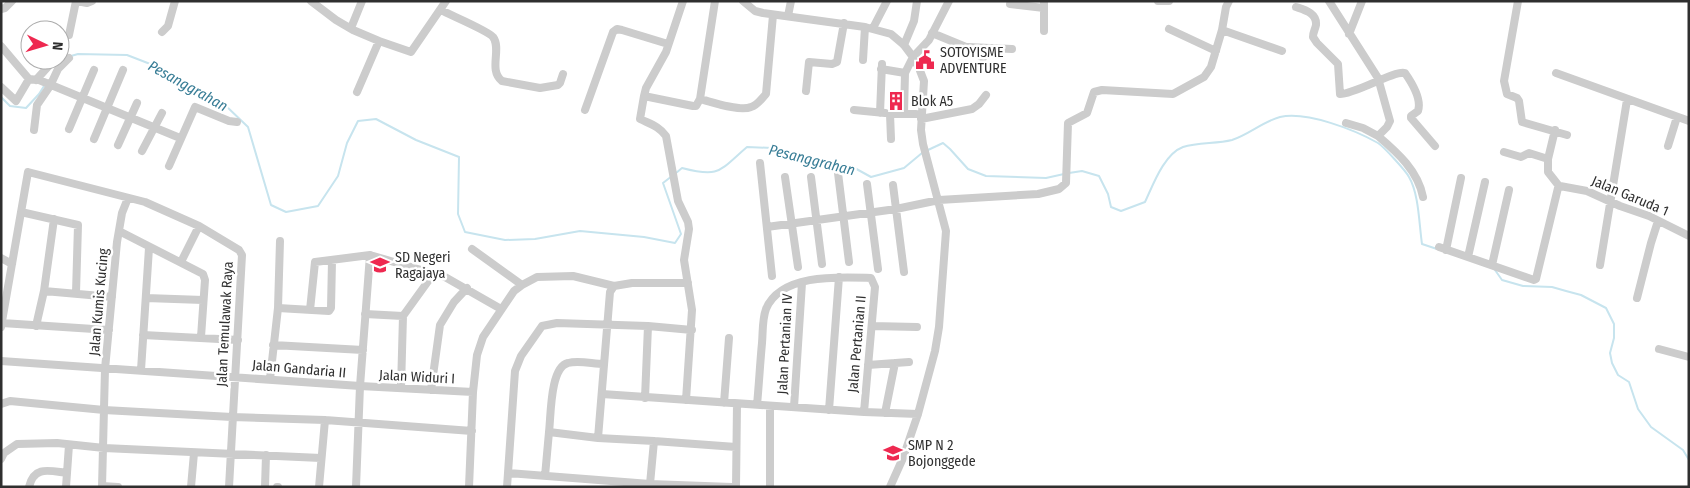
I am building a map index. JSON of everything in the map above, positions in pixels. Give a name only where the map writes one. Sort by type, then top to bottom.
[{"type":"street","points":[[1,9],[5,8],[12,1]]},
{"type":"street","points":[[70,27],[76,1],[87,3],[92,1]]},
{"type":"street","points":[[162,32],[168,26],[175,1]]},
{"type":"street","points":[[311,1],[350,28],[410,52],[446,1]]},
{"type":"street","points":[[350,28],[362,1]]},
{"type":"street","points":[[683,1],[668,44],[646,88],[640,119],[656,126],[666,136],[678,201],[688,222],[689,229],[684,260],[692,310],[692,330],[686,400]]},
{"type":"street","points":[[644,96],[696,106],[700,99],[715,1]]},
{"type":"street","points":[[743,1],[754,10],[773,15],[869,27],[890,34],[904,44],[919,68],[924,81],[919,117],[923,144],[945,223],[946,239],[941,308],[935,351],[918,414],[903,458],[890,487]]},
{"type":"street","points":[[788,16],[791,1]]},
{"type":"street","points":[[863,60],[869,27],[887,1]]},
{"type":"street","points":[[904,44],[914,21],[917,1]]},
{"type":"street","points":[[904,114],[905,73],[913,57],[924,47],[932,34],[949,1]]},
{"type":"street","points":[[1158,1],[1169,1]]},
{"type":"street","points":[[767,227],[896,209],[939,200],[1038,194],[1059,189],[1065,186],[1066,183],[1068,123],[1087,113],[1094,92],[1102,90],[1176,93],[1207,75],[1216,51],[1229,1]]},
{"type":"street","points":[[1329,1],[1380,82],[1390,121],[1388,127],[1378,136]]},
{"type":"street","points":[[1349,34],[1362,1]]},
{"type":"street","points":[[1518,1],[1504,81],[1507,94],[1517,98],[1519,101],[1522,122],[1567,134]]},
{"type":"street","points":[[1010,4],[1044,4],[1044,31]]},
{"type":"street","points":[[1296,7],[1310,12],[1314,16],[1316,25],[1313,37],[1338,64],[1340,94],[1380,82],[1398,72],[1405,73],[1413,84],[1419,105],[1418,112],[1411,116],[1411,118],[1435,146]]},
{"type":"street","points":[[441,10],[491,34],[496,43],[496,74],[502,81],[540,88],[558,85],[563,74]]},
{"type":"street","points":[[700,99],[734,107],[750,108],[758,104],[766,94],[773,15]]},
{"type":"street","points":[[806,92],[808,62],[832,64],[837,62],[844,23]]},
{"type":"street","points":[[585,110],[613,32],[618,29],[668,44]]},
{"type":"street","points":[[1169,29],[1216,51]]},
{"type":"street","points":[[1222,30],[1282,51]]},
{"type":"street","points":[[932,34],[966,46],[1012,49]]},
{"type":"street","points":[[358,92],[379,41]]},
{"type":"street","points":[[1,46],[40,82],[180,138]]},
{"type":"street","points":[[966,46],[983,58]]},
{"type":"street","points":[[880,113],[882,66],[905,73]]},
{"type":"street","points":[[34,130],[40,82],[48,70]]},
{"type":"street","points":[[1,87],[16,101],[57,70]]},
{"type":"street","points":[[69,129],[94,70]]},
{"type":"street","points":[[94,139],[123,70]]},
{"type":"street","points":[[1556,73],[1689,121]]},
{"type":"street","points":[[854,110],[919,117],[972,109],[986,95]]},
{"type":"street","points":[[1600,265],[1627,100]]},
{"type":"street","points":[[118,145],[137,103]]},
{"type":"street","points":[[169,166],[195,107],[229,122],[237,122]]},
{"type":"street","points":[[142,151],[156,128],[162,113]]},
{"type":"street","points":[[890,114],[891,139]]},
{"type":"street","points":[[1668,146],[1677,117]]},
{"type":"street","points":[[1346,124],[1363,128],[1378,136],[1399,155],[1420,184],[1422,197]]},
{"type":"street","points":[[1461,178],[1443,248],[1534,280],[1536,279],[1559,187],[1548,172],[1548,159],[1555,130]]},
{"type":"street","points":[[1504,152],[1521,157],[1529,153],[1548,159]]},
{"type":"street","points":[[760,163],[772,276]]},
{"type":"street","name":"Jalan Temulawak Raya","points":[[21,212],[28,172],[97,188],[145,202],[199,226],[241,252],[229,487]]},
{"type":"street","points":[[838,173],[849,262]]},
{"type":"street","points":[[785,177],[798,268]]},
{"type":"street","points":[[812,177],[822,264]]},
{"type":"street","points":[[1468,257],[1485,182]]},
{"type":"street","points":[[867,184],[878,269]]},
{"type":"street","points":[[894,185],[904,272]]},
{"type":"street","name":"Jalan Garuda 1","points":[[1559,187],[1587,191],[1648,216],[1689,236]]},
{"type":"street","points":[[1492,265],[1509,190]]},
{"type":"street","name":"Jalan Kumis Kucing","points":[[102,486],[105,369],[119,231],[122,213],[128,198]]},
{"type":"street","points":[[76,293],[78,225],[21,212],[2,325],[109,330]]},
{"type":"street","points":[[36,326],[44,291],[54,219]]},
{"type":"street","points":[[1637,298],[1658,221]]},
{"type":"street","points":[[181,262],[199,226]]},
{"type":"street","points":[[119,231],[205,276],[201,337]]},
{"type":"street","points":[[270,379],[278,308],[280,241]]},
{"type":"street","points":[[141,370],[149,248]]},
{"type":"street","points":[[472,249],[522,284]]},
{"type":"street","points":[[310,310],[314,264],[316,261],[332,261],[370,255],[434,273],[467,288],[501,309]]},
{"type":"street","points":[[356,487],[360,386],[370,255]]},
{"type":"street","points":[[1,258],[12,264]]},
{"type":"street","points":[[278,308],[329,311],[331,309],[332,261]]},
{"type":"street","points":[[401,388],[403,316],[434,273]]},
{"type":"street","points":[[469,487],[473,392],[477,355],[483,337],[514,291],[522,284],[537,277],[573,276],[614,286],[632,283],[688,284]]},
{"type":"street","points":[[757,405],[764,314],[767,306],[782,291],[821,278],[839,277],[829,410]]},
{"type":"street","name":"Jalan Pertanian II","points":[[839,277],[871,278],[875,287],[864,412]]},
{"type":"street","name":"Jalan Pertanian IV","points":[[794,407],[802,283]]},
{"type":"street","points":[[598,438],[610,292],[614,286]]},
{"type":"street","points":[[431,390],[440,326],[454,302],[467,288]]},
{"type":"street","points":[[44,291],[112,297]]},
{"type":"street","points":[[146,298],[203,300]]},
{"type":"street","points":[[365,314],[403,316]]},
{"type":"street","points":[[507,487],[515,371],[527,345],[537,331],[546,324],[648,326],[692,330]]},
{"type":"street","points":[[645,398],[648,326]]},
{"type":"street","points":[[872,326],[917,327]]},
{"type":"street","points":[[143,335],[238,340]]},
{"type":"street","points":[[724,403],[729,338]]},
{"type":"street","points":[[273,345],[363,350]]},
{"type":"street","points":[[1659,348],[1689,357]]},
{"type":"street","name":"Jalan Gandaria II","points":[[1,360],[360,386]]},
{"type":"street","points":[[868,365],[909,362]]},
{"type":"street","points":[[545,476],[554,382],[559,368],[568,363],[604,364]]},
{"type":"street","points":[[885,413],[895,363]]},
{"type":"street","name":"Jalan Widuri I","points":[[360,386],[473,392]]},
{"type":"street","points":[[602,394],[829,410],[918,414]]},
{"type":"street","points":[[1,404],[10,401],[104,410],[325,420],[358,425],[472,431]]},
{"type":"street","points":[[508,473],[650,485],[734,487],[737,404]]},
{"type":"street","points":[[770,406],[770,487]]},
{"type":"street","points":[[319,487],[325,420]]},
{"type":"street","points":[[549,432],[598,438],[736,447]]},
{"type":"street","points":[[650,485],[654,441]]},
{"type":"street","points":[[1,459],[4,453],[17,444],[321,458]]},
{"type":"street","points":[[66,487],[70,445]]},
{"type":"street","points":[[191,487],[194,453]]},
{"type":"street","points":[[265,487],[266,455]]},
{"type":"street","points":[[29,487],[30,481],[38,472],[67,473]]},
{"type":"street","points":[[102,486],[118,487]]},
{"type":"waterway","name":"Pesanggrahan","points":[[71,56],[78,54],[127,55],[158,67],[177,84],[225,105],[248,127],[271,205],[286,212],[318,206],[338,176],[347,143],[358,121],[376,119],[416,140],[459,157],[458,214],[465,232],[505,240],[535,239],[580,231],[644,237],[675,243],[681,234],[663,183],[672,176]]},
{"type":"waterway","name":"Pesanggrahan","points":[[1,97],[10,106],[26,108],[44,86]]},
{"type":"waterway","name":"Pesanggrahan","points":[[1069,173],[1082,171],[1099,176],[1108,194],[1111,207],[1121,211],[1145,202],[1165,163],[1170,156],[1183,147],[1232,140],[1280,117],[1291,116],[1317,119],[1344,127],[1378,143],[1395,159],[1407,174],[1415,192],[1422,244],[1437,249]]},
{"type":"waterway","name":"Pesanggrahan","points":[[928,150],[943,143],[968,169],[986,176],[1046,178],[1064,174]]},
{"type":"waterway","name":"Pesanggrahan","points":[[676,173],[682,168],[704,172],[718,170],[747,147],[772,148],[805,160],[851,166],[871,177],[904,168],[922,153]]},
{"type":"waterway","name":"Pesanggrahan","points":[[1495,270],[1502,280],[1523,286],[1552,287],[1581,295],[1606,308],[1614,324],[1614,338],[1610,353],[1612,363],[1618,375],[1629,382],[1638,409],[1651,427],[1683,450],[1689,460]]},
{"type":"place","name":"SOTOYISME ADVENTURE","points":[[925,60]]},
{"type":"place","name":"Blok A5","points":[[896,101]]},
{"type":"place","name":"SD Negeri Ragajaya","points":[[380,265]]},
{"type":"place","name":"SMP N 2 Bojonggede","points":[[893,453]]}]
